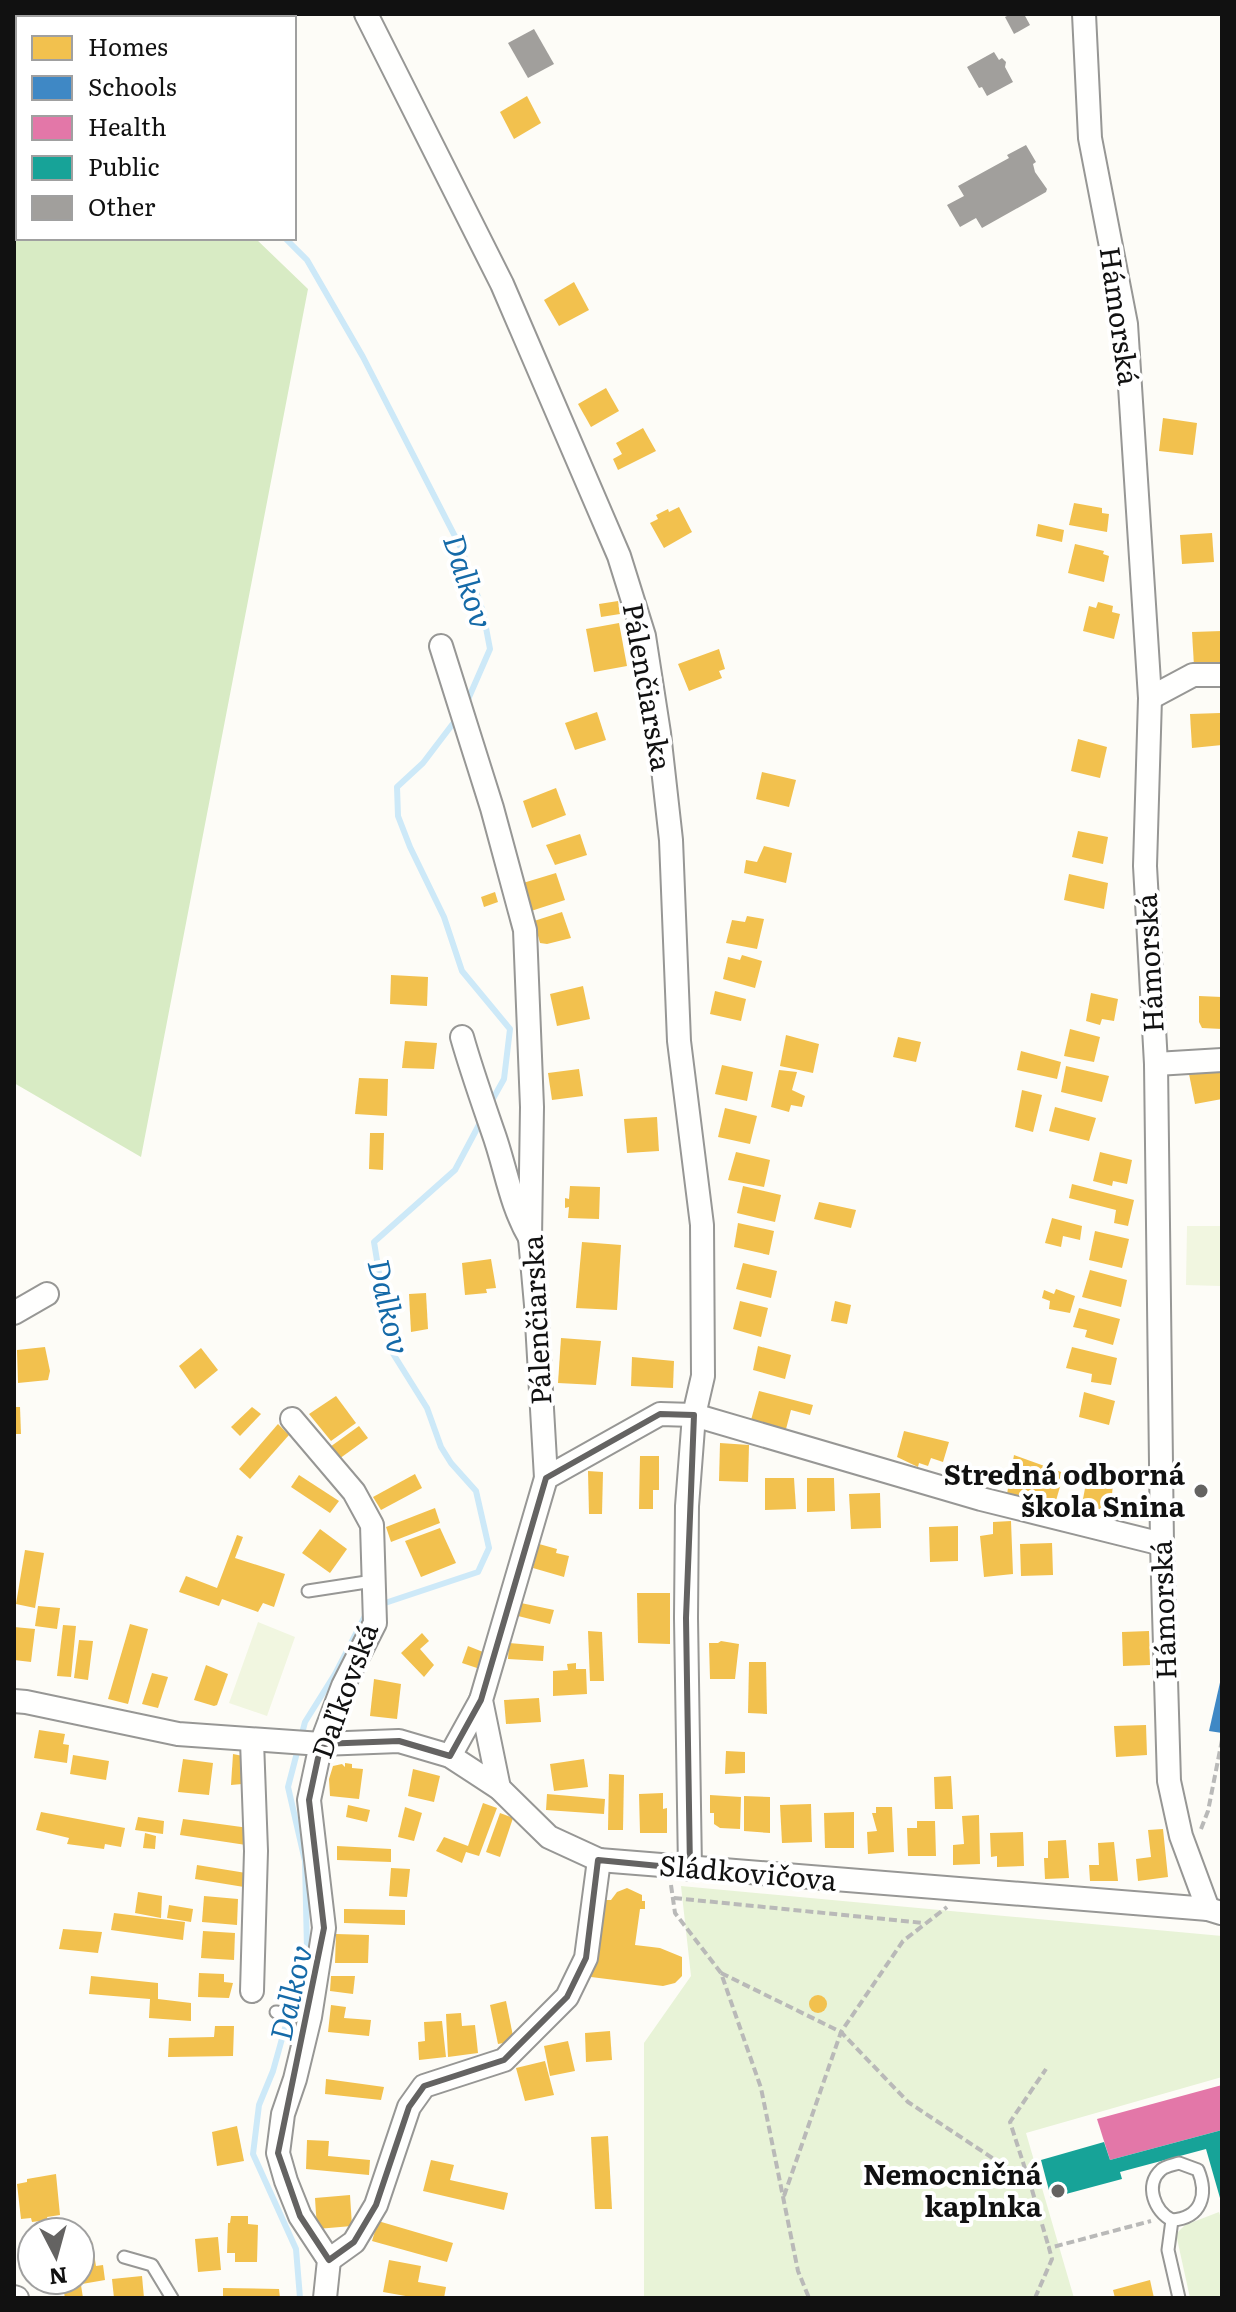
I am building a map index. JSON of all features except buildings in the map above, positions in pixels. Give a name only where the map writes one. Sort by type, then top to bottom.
[{"type":"street","name":"Pálenčiarska","points":[[366,14],[502,284],[619,556],[644,636],[671,840],[679,1041],[702,1225],[703,1376],[694,1415],[687,1506],[681,1874]]},
{"type":"street","name":"Hámorská","points":[[1084,14],[1090,138],[1126,324],[1150,698],[1145,866],[1156,1064],[1162,1544],[1169,1781],[1181,1836],[1215,1911]]},
{"type":"street","name":"Pálenčiarska","points":[[441,646],[492,808],[525,930],[532,1107],[530,1238],[546,1478],[481,1700],[450,1756]]},
{"type":"street","points":[[1150,698],[1193,675],[1222,675]]},
{"type":"street","points":[[462,1037],[480,1101],[494,1132],[516,1214],[530,1238]]},
{"type":"street","points":[[1156,1064],[1222,1060]]},
{"type":"street","points":[[14,1313],[47,1294]]},
{"type":"street","points":[[546,1478],[660,1414],[694,1415],[981,1499],[1162,1544]]},
{"type":"street","name":"Daľkovská","points":[[292,1419],[354,1492],[372,1525],[375,1623],[343,1686],[308,1744],[309,1800],[324,1928],[304,2017],[295,2079],[283,2114],[278,2153],[300,2216],[329,2260]]},
{"type":"street","name":"Pálenčiarska","points":[[481,1700],[499,1788]]},
{"type":"street","name":"Sládkovičova","points":[[14,1701],[178,1734],[308,1744],[399,1741],[450,1756],[499,1788],[549,1837],[599,1860],[681,1874],[1215,1911]]},
{"type":"street","points":[[252,1741],[256,1851],[252,1991]]},
{"type":"street","points":[[325,2298],[329,2260],[354,2242],[376,2205],[409,2107],[424,2086],[504,2060],[567,1997],[586,1958],[599,1860]]},
{"type":"lane","points":[[308,1591],[373,1588]]},
{"type":"lane","points":[[276,2012],[304,2017]]},
{"type":"lane","points":[[1179,2163],[1198,2170],[1204,2185],[1203,2199],[1193,2215],[1169,2218],[1158,2209],[1153,2197],[1155,2178],[1162,2168],[1179,2163]]},
{"type":"lane","points":[[1169,2218],[1168,2250],[1179,2298]]},
{"type":"lane","points":[[124,2257],[152,2265],[172,2298]]},
{"type":"path","points":[[1198,1836],[1208,1811],[1222,1740]]},
{"type":"path","points":[[681,1874],[673,1898],[675,1913],[721,1973],[761,2088],[798,2271],[809,2298]]},
{"type":"path","points":[[673,1898],[926,1924]]},
{"type":"path","points":[[784,2198],[841,2032],[903,1941],[952,1904]]},
{"type":"path","points":[[721,1973],[841,2032],[908,2102],[1030,2183]]},
{"type":"path","points":[[1035,2298],[1052,2259],[1010,2122],[1046,2069]]},
{"type":"path","points":[[1049,2248],[1169,2218]]},
{"type":"highlighted area","points":[[660,1414],[694,1415],[686,1618],[690,1869],[598,1860],[586,1958],[567,1997],[504,2060],[424,2086],[409,2107],[376,2205],[354,2242],[329,2260],[300,2216],[278,2153],[324,1928],[309,1800],[321,1744],[399,1741],[450,1756],[481,1700],[546,1478]]},
{"type":"green space","points":[[14,14],[25,14],[27,16],[16,16],[16,240],[257,240],[308,289],[141,1157],[14,1083]]},
{"type":"green space","points":[[1221,1221],[1222,1292],[1220,1286],[1186,1285],[1187,1226],[1220,1226]]},
{"type":"green space","points":[[258,1622],[295,1637],[267,1716],[229,1703]]},
{"type":"green space","points":[[681,1886],[1222,1936],[1222,2077],[1026,2133],[1074,2298],[644,2298],[644,2043],[691,1976]]},
{"type":"green space","points":[[1219,2212],[1222,2222],[1222,2298],[1190,2298],[1176,2234],[1185,2225]]},
{"type":"waterway","name":"Dalkov","points":[[287,240],[307,260],[363,357],[462,550],[483,612],[490,649],[466,704]]},
{"type":"waterway","name":"Dalkov","points":[[458,717],[423,763],[397,787],[398,816],[444,917],[462,971],[510,1029],[504,1079],[490,1104]]},
{"type":"waterway","name":"Dalkov","points":[[379,1605],[478,1572],[489,1548],[476,1491],[441,1447],[427,1408],[392,1352],[374,1242],[455,1170],[481,1121]]},
{"type":"waterway","name":"Dalkov","points":[[300,2298],[296,2249],[253,2154],[259,2105],[273,2071],[307,1949],[305,1861],[288,1787],[305,1722],[335,1674],[369,1608]]},
{"type":"place","name":"Stredná odborná škola Snina","points":[[1201,1491]]},
{"type":"place","name":"Nemocničná kaplnka","points":[[1058,2191]]}]
